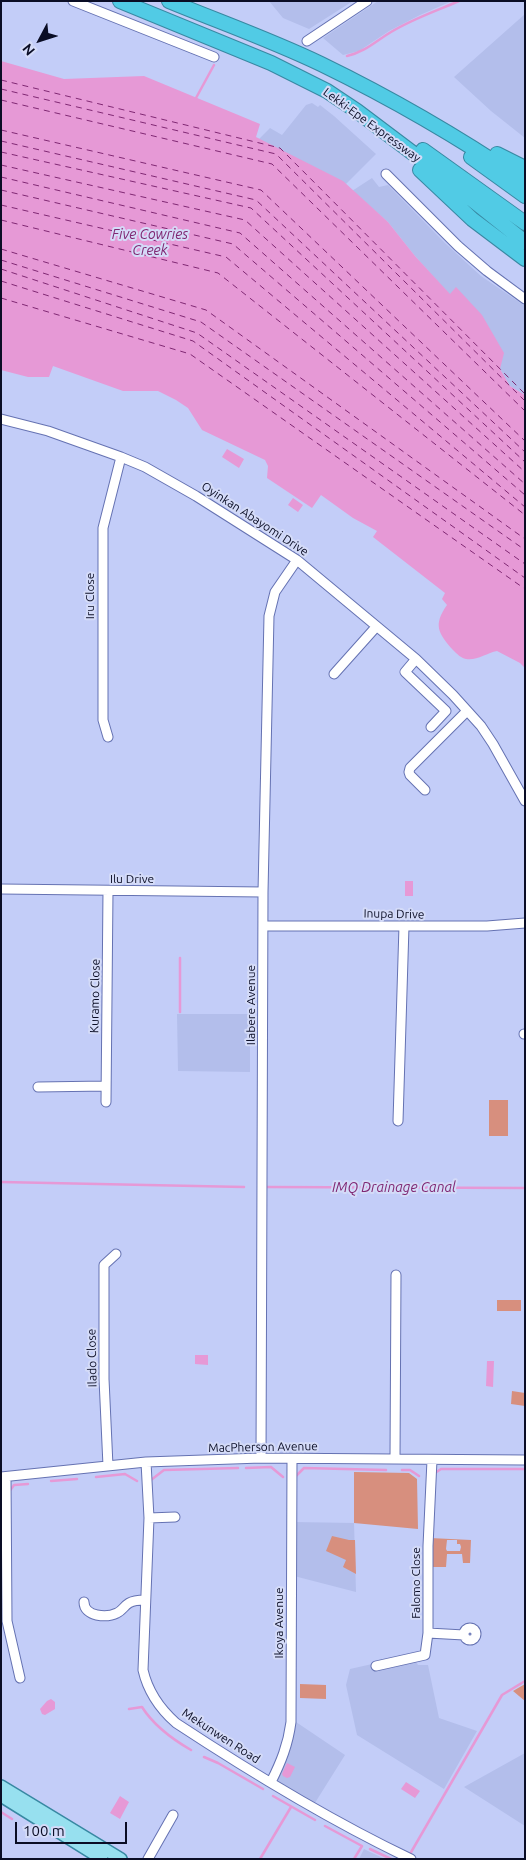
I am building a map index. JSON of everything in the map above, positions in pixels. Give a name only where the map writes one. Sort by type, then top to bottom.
[{"type":"highway","name":"Lekki-Epe Expressway","points":[[120,1],[287,70],[327,92],[357,111],[525,242]]},
{"type":"highway","name":"Lekki-Epe Expressway","points":[[169,1],[322,64],[447,132],[525,182]]},
{"type":"highway","points":[[402,107],[525,168]]},
{"type":"highway","points":[[402,107],[525,196]]},
{"type":"highway","points":[[357,111],[420,148],[525,222]]},
{"type":"highway","points":[[357,111],[472,220],[525,259]]},
{"type":"highway","points":[[481,192],[493,187],[495,181],[492,172]]},
{"type":"main road","points":[[1,1786],[93,1847],[102,1859]]},
{"type":"main road","points":[[1,1796],[93,1847],[121,1859]]},
{"type":"street","points":[[73,1],[214,57]]},
{"type":"street","points":[[307,41],[367,1]]},
{"type":"street","points":[[386,174],[458,246],[487,271],[525,299]]},
{"type":"street","name":"Oyinkan Abayomi Drive","points":[[1,419],[48,431],[145,467],[196,496],[298,560],[416,659],[467,711],[493,744],[525,801]]},
{"type":"street","name":"Iru Close","points":[[108,737],[103,720],[103,528],[121,457]]},
{"type":"street","name":"Ilabere Avenue","points":[[261,1458],[263,892],[269,616],[275,592],[298,560]]},
{"type":"street","points":[[334,674],[376,627]]},
{"type":"street","points":[[416,659],[405,672],[446,711],[431,727]]},
{"type":"street","points":[[425,790],[410,775],[410,768],[467,711]]},
{"type":"street","name":"Ilu Drive","points":[[1,889],[263,892]]},
{"type":"street","name":"Kuramo Close","points":[[106,1102],[108,891]]},
{"type":"street","name":"Inupa Drive","points":[[264,926],[487,926],[525,923]]},
{"type":"street","points":[[398,1121],[404,926]]},
{"type":"street","points":[[38,1087],[106,1086]]},
{"type":"street","name":"Ilado Close","points":[[108,1466],[104,1379],[104,1265],[116,1254]]},
{"type":"street","points":[[395,1459],[396,1275]]},
{"type":"street","name":"MacPherson Avenue","points":[[4,1477],[146,1462],[261,1458],[525,1460]]},
{"type":"street","name":"Ikoya Avenue","points":[[271,1782],[285,1754],[291,1722],[292,1459]]},
{"type":"street","name":"Falomo Close","points":[[376,1666],[426,1656],[432,1460]]},
{"type":"street","name":"Mekunwen Road","points":[[146,1462],[150,1518],[143,1670],[150,1691],[159,1706],[176,1724],[271,1782],[359,1834],[411,1859]]},
{"type":"street","points":[[4,1477],[6,1621],[20,1678]]},
{"type":"street","points":[[150,1518],[175,1517]]},
{"type":"street","points":[[84,1602],[85,1609],[88,1612],[103,1616],[118,1613],[131,1602],[145,1600]]},
{"type":"street","points":[[428,1633],[464,1635]]},
{"type":"street","points":[[148,1859],[173,1815]]},
{"type":"shaded area","points":[[269,1],[353,1],[309,29],[283,18]]},
{"type":"shaded area","points":[[378,1],[452,1],[389,31],[359,51],[343,55],[323,38]]},
{"type":"shaded area","points":[[525,14],[525,138],[491,111],[454,77]]},
{"type":"shaded area","points":[[312,103],[318,107],[320,105],[334,116],[376,154],[346,184],[259,139],[270,128],[282,135],[306,105]]},
{"type":"shaded area","points":[[372,178],[379,187],[388,185],[445,243],[481,276],[525,306],[525,395],[510,386],[456,288],[450,295],[388,222],[352,191]]},
{"type":"shaded area","points":[[177,1014],[250,1014],[250,1072],[178,1071]]},
{"type":"shaded area","points":[[489,1100],[508,1100],[508,1136],[489,1136]]},
{"type":"shaded area","points":[[497,1300],[521,1300],[521,1311],[497,1311]]},
{"type":"shaded area","points":[[512,1391],[525,1393],[525,1406],[511,1404]]},
{"type":"shaded area","points":[[354,1472],[409,1473],[417,1479],[418,1529],[354,1523]]},
{"type":"shaded area","points":[[294,1522],[354,1523],[356,1592],[294,1576]]},
{"type":"shaded area","points":[[332,1536],[355,1540],[356,1574],[343,1567],[346,1560],[326,1551]]},
{"type":"shaded area","points":[[430,1538],[471,1540],[470,1563],[463,1563],[462,1554],[447,1554],[446,1567],[430,1567]],"holes":[[[447,1540],[457,1540],[457,1544],[460,1544],[461,1547],[460,1551],[447,1551]]]},
{"type":"shaded area","points":[[412,1655],[418,1665],[428,1665],[439,1718],[477,1731],[444,1789],[357,1735],[346,1685],[350,1669]]},
{"type":"shaded area","points":[[300,1684],[326,1685],[326,1699],[300,1698]]},
{"type":"shaded area","points":[[525,1684],[525,1701],[513,1691]]},
{"type":"shaded area","points":[[293,1720],[345,1755],[313,1806],[279,1787],[277,1777],[291,1748],[289,1747],[291,1744]]},
{"type":"shaded area","points":[[525,1753],[525,1826],[464,1787]]},
{"type":"shaded area","points":[[364,1849],[370,1852],[385,1859],[359,1859]]},
{"type":"water","name":"Five Cowries Creek","points":[[1,61],[64,79],[144,76],[260,124],[256,137],[343,181],[388,222],[415,256],[450,294],[456,287],[482,315],[504,353],[500,369],[510,386],[525,395],[525,668],[520,663],[497,651],[474,659],[466,659],[459,656],[444,639],[439,629],[440,618],[447,605],[442,599],[445,593],[373,537],[377,531],[353,518],[321,495],[312,508],[267,478],[268,466],[265,460],[202,430],[188,408],[176,400],[158,391],[123,391],[53,366],[49,377],[28,377],[1,370]]},
{"type":"water","points":[[227,449],[244,459],[239,468],[222,457]]},
{"type":"water","points":[[293,498],[303,505],[298,512],[288,505]]},
{"type":"water","points":[[405,881],[413,881],[413,896],[405,896]]},
{"type":"water","points":[[195,1355],[208,1355],[208,1365],[195,1364]]},
{"type":"water","points":[[487,1361],[494,1361],[493,1387],[486,1386]]},
{"type":"water","points":[[51,1699],[55,1702],[55,1709],[45,1715],[42,1714],[40,1709]]},
{"type":"water","points":[[287,1763],[295,1767],[290,1777],[287,1778],[282,1774]]},
{"type":"water","points":[[406,1782],[420,1791],[415,1798],[401,1789]]},
{"type":"water","points":[[120,1796],[129,1802],[120,1819],[110,1813]]},
{"type":"waterway","points":[[347,56],[365,49],[407,23],[459,1]]},
{"type":"waterway","points":[[196,98],[214,65]]},
{"type":"waterway","points":[[180,958],[180,1012]]},
{"type":"waterway","name":"IMQ Drainage Canal","points":[[1,1182],[244,1187]]},
{"type":"waterway","name":"IMQ Drainage Canal","points":[[265,1187],[525,1188]]},
{"type":"waterway","points":[[246,1468],[271,1467],[283,1477]]},
{"type":"waterway","points":[[151,1480],[164,1470],[238,1468]]},
{"type":"waterway","points":[[295,1477],[304,1468],[386,1470]]},
{"type":"waterway","points":[[435,1473],[441,1469],[525,1469]]},
{"type":"waterway","points":[[402,1470],[410,1470],[419,1476]]},
{"type":"waterway","points":[[96,1477],[125,1474],[137,1481]]},
{"type":"waterway","points":[[51,1481],[77,1479]]},
{"type":"waterway","points":[[9,1492],[14,1485],[28,1484]]},
{"type":"waterway","points":[[410,1854],[502,1695],[525,1681]]},
{"type":"waterway","points":[[129,1709],[142,1707],[164,1732],[191,1750]]},
{"type":"waterway","points":[[204,1757],[263,1789]]},
{"type":"waterway","points":[[273,1796],[315,1820]]},
{"type":"waterway","points":[[260,1859],[291,1807]]},
{"type":"waterway","points":[[1,1812],[12,1819]]},
{"type":"waterway","points":[[325,1826],[362,1846],[354,1859]]},
{"type":"waterway","points":[[370,1849],[391,1859]]},
{"type":"ferry route","points":[[1,80],[280,148],[525,394]]},
{"type":"ferry route","points":[[1,89],[276,154],[525,401]]},
{"type":"ferry route","points":[[1,100],[272,164],[525,411]]},
{"type":"ferry route","points":[[1,130],[261,190],[525,441]]},
{"type":"ferry route","points":[[1,141],[256,200],[525,452]]},
{"type":"ferry route","points":[[1,152],[251,208],[525,462]]},
{"type":"ferry route","points":[[1,165],[245,220],[525,472]]},
{"type":"ferry route","points":[[1,177],[240,233],[525,484]]},
{"type":"ferry route","points":[[1,190],[233,244],[525,495]]},
{"type":"ferry route","points":[[1,205],[226,257],[525,507]]},
{"type":"ferry route","points":[[1,220],[218,273],[525,515]]},
{"type":"ferry route","points":[[1,249],[206,310],[525,539]]},
{"type":"ferry route","points":[[1,260],[201,322],[525,550]]},
{"type":"ferry route","points":[[1,269],[197,333],[525,564]]},
{"type":"ferry route","points":[[1,281],[193,341],[525,578]]},
{"type":"ferry route","points":[[1,298],[190,354],[525,589]]}]
